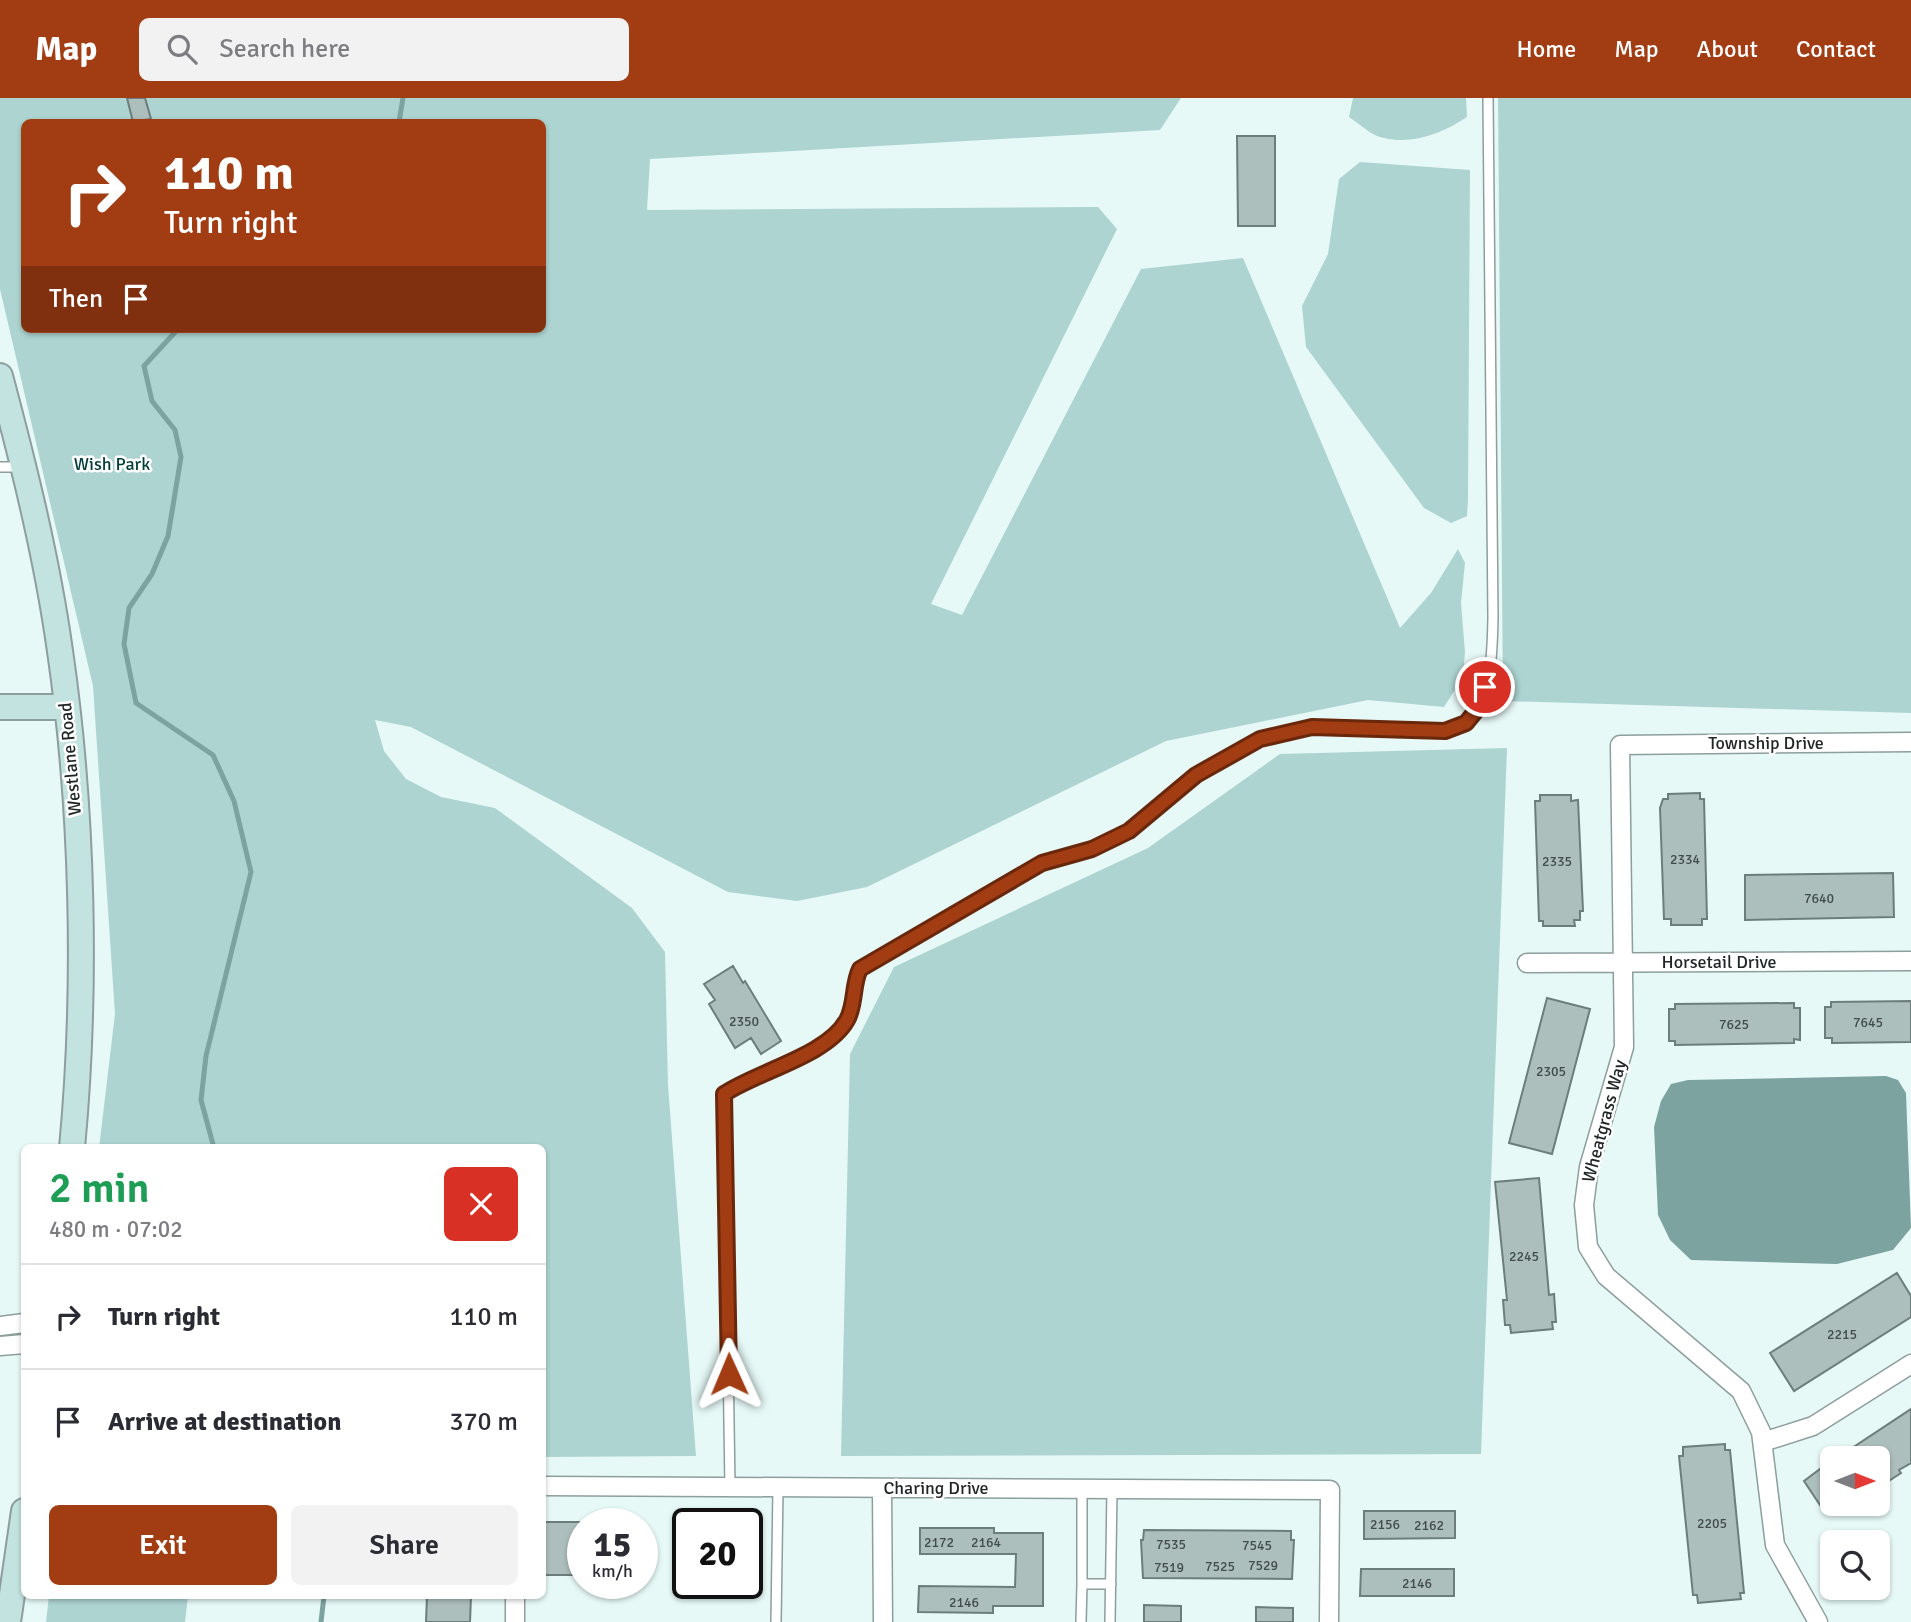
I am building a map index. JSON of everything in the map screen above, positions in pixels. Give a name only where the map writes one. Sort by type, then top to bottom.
[{"type":"main road","name":"Westlane Road","points":[[0,376],[11,467],[60,652],[67,707],[75,801],[80,941],[72,1144]]},
{"type":"main road","points":[[0,707],[67,707]]},
{"type":"main road","points":[[8,1622],[21,1532]]},
{"type":"street","name":"Township Drive","points":[[1620,745],[1911,742]]},
{"type":"street","name":"Wheatgrass Way","points":[[1620,745],[1623,1046],[1590,1167],[1584,1205],[1588,1247],[1606,1276],[1741,1391],[1761,1432],[1775,1545],[1818,1622]]},
{"type":"street","name":"Horsetail Drive","points":[[1527,963],[1911,961]]},
{"type":"street","points":[[0,1326],[21,1323]]},
{"type":"street","points":[[0,1346],[21,1344]]},
{"type":"street","points":[[1763,1442],[1813,1426],[1911,1364]]},
{"type":"street","name":"Charing Drive","points":[[546,1486],[1330,1490],[1329,1622]]},
{"type":"street","points":[[882,1488],[883,1622]]},
{"type":"street","points":[[514,1622],[515,1599]]},
{"type":"lane","points":[[730,1488],[724,1094],[739,1084],[816,1049],[835,1035],[848,1019],[854,998],[853,982],[860,969],[1042,863],[1092,849],[1129,831],[1196,775],[1236,751],[1269,736],[1312,727],[1445,731],[1466,723],[1479,707],[1492,667],[1493,618],[1488,98]]},
{"type":"lane","points":[[776,1622],[778,1488]]},
{"type":"lane","points":[[1082,1489],[1082,1622]]},
{"type":"lane","points":[[1110,1622],[1112,1489]]},
{"type":"lane","points":[[1082,1584],[1111,1584]]},
{"type":"green space","name":"Wish Park","points":[[0,98],[1181,98],[1160,130],[650,159],[647,210],[1098,207],[1117,229],[931,604],[962,615],[1141,269],[1243,258],[1400,628],[1431,593],[1458,549],[1465,563],[1461,603],[1465,652],[1463,677],[1444,707],[1368,700],[1166,741],[867,887],[797,901],[728,892],[411,727],[375,720],[384,751],[406,779],[441,797],[495,808],[632,908],[665,952],[668,1085],[696,1456],[546,1457],[546,1144],[99,1144],[115,1014],[93,686],[0,289]]},
{"type":"green space","points":[[1353,98],[1466,98],[1467,117],[1447,129],[1424,137],[1389,139],[1377,136],[1349,117]]},
{"type":"green space","points":[[1498,98],[1911,98],[1911,713],[1503,701]]},
{"type":"green space","points":[[1360,162],[1470,170],[1468,499],[1467,516],[1451,523],[1424,508],[1306,347],[1302,306],[1328,254],[1339,179]]},
{"type":"green space","points":[[1507,748],[1481,1454],[841,1456],[850,1054],[894,967],[1148,848],[1280,754]]},
{"type":"green space","points":[[49,1599],[188,1599],[185,1622],[46,1622]]},
{"type":"shaded area","points":[[1886,1076],[1898,1080],[1906,1093],[1911,1228],[1893,1250],[1837,1264],[1691,1260],[1670,1240],[1658,1215],[1654,1127],[1661,1101],[1671,1084],[1688,1080]]},
{"type":"building","points":[[127,98],[145,98],[151,119],[132,119]]},
{"type":"building","points":[[1237,136],[1275,136],[1275,226],[1238,226]]},
{"type":"building","points":[[1700,793],[1700,799],[1704,799],[1707,919],[1702,919],[1702,925],[1671,925],[1671,919],[1664,919],[1660,808],[1663,799],[1668,799],[1668,794]]},
{"type":"building","points":[[1540,795],[1571,795],[1571,801],[1578,800],[1583,911],[1580,911],[1580,920],[1574,920],[1575,926],[1543,926],[1543,921],[1539,921],[1535,801],[1540,801]]},
{"type":"building","points":[[1893,873],[1894,917],[1745,920],[1745,875]]},
{"type":"building","points":[[733,966],[781,1041],[761,1054],[751,1038],[735,1048],[709,1004],[715,1000],[704,984]]},
{"type":"building","points":[[1547,998],[1590,1009],[1552,1154],[1509,1143]]},
{"type":"building","points":[[1911,1001],[1911,1042],[1832,1043],[1832,1038],[1825,1038],[1825,1007],[1831,1007],[1831,1002]]},
{"type":"building","points":[[1794,1003],[1794,1008],[1800,1008],[1800,1040],[1794,1039],[1794,1043],[1675,1045],[1675,1041],[1669,1041],[1669,1009],[1675,1009],[1675,1004]]},
{"type":"building","points":[[1539,1178],[1549,1295],[1554,1294],[1556,1322],[1552,1322],[1553,1329],[1511,1333],[1510,1325],[1505,1325],[1503,1300],[1507,1300],[1495,1182]]},
{"type":"building","points":[[1897,1273],[1911,1296],[1911,1317],[1794,1391],[1770,1353]]},
{"type":"building","points":[[1911,1409],[1911,1463],[1899,1470],[1901,1473],[1890,1480],[1890,1446],[1855,1446]]},
{"type":"building","points":[[1725,1444],[1725,1450],[1730,1450],[1744,1593],[1740,1593],[1741,1599],[1698,1603],[1697,1595],[1693,1595],[1679,1456],[1683,1456],[1683,1447]]},
{"type":"building","points":[[1820,1469],[1820,1505],[1804,1481]]},
{"type":"building","points":[[1364,1511],[1455,1511],[1455,1538],[1364,1539]]},
{"type":"building","points":[[546,1522],[567,1522],[567,1575],[546,1575]]},
{"type":"building","points":[[920,1528],[994,1528],[994,1533],[1043,1533],[1043,1606],[993,1606],[993,1613],[918,1612],[919,1586],[1015,1587],[1016,1554],[920,1554]]},
{"type":"building","points":[[1144,1530],[1291,1531],[1291,1540],[1294,1540],[1292,1579],[1143,1578],[1141,1540]]},
{"type":"building","points":[[1361,1569],[1454,1569],[1454,1596],[1360,1596]]},
{"type":"building","points":[[427,1599],[471,1599],[470,1622],[426,1622]]},
{"type":"building","points":[[1144,1605],[1181,1606],[1181,1622],[1144,1622]]},
{"type":"building","points":[[1256,1607],[1293,1608],[1293,1622],[1256,1622]]},
{"type":"waterway","points":[[400,119],[403,98]]},
{"type":"waterway","points":[[174,333],[144,366],[152,401],[175,430],[181,457],[168,536],[152,574],[129,608],[124,644],[136,703],[213,755],[234,801],[251,872],[206,1056],[201,1100],[213,1144]]},
{"type":"waterway","points":[[321,1622],[324,1599]]},
{"type":"route","points":[[729,1374],[724,1094],[739,1084],[816,1049],[835,1035],[848,1019],[854,998],[853,982],[860,969],[1042,863],[1111,842],[1129,831],[1196,775],[1260,739],[1312,727],[1445,731],[1466,723],[1479,707],[1485,687]]}]
